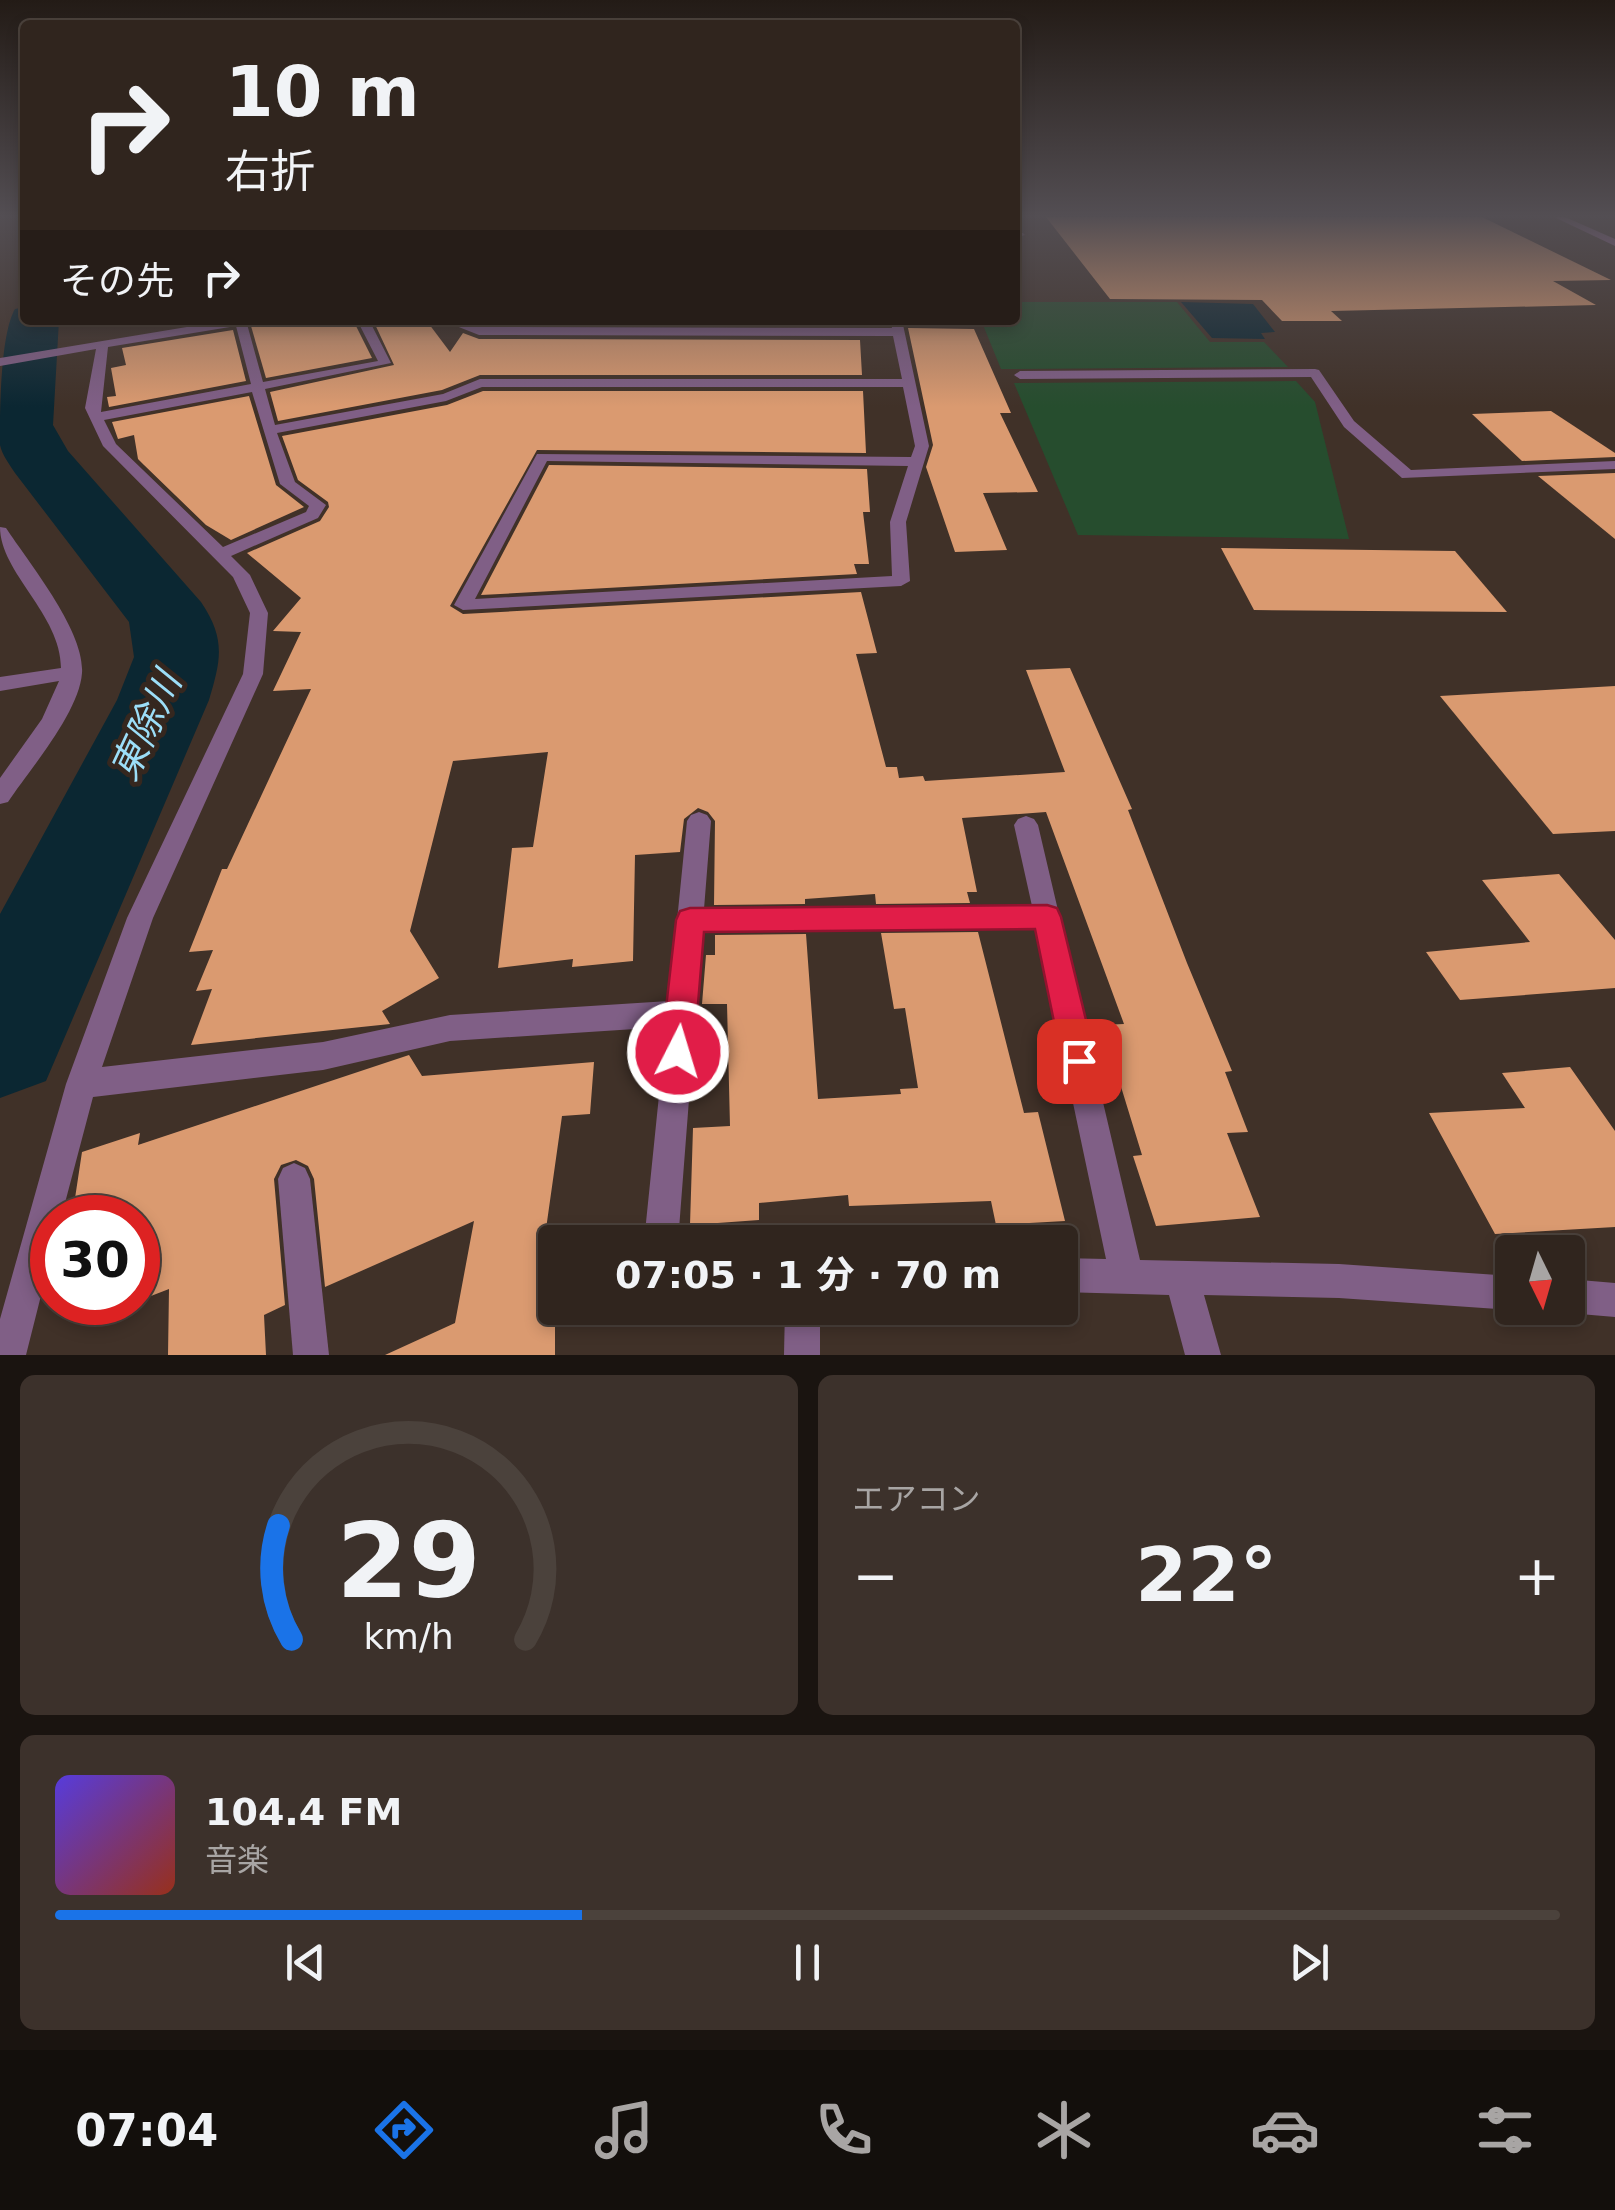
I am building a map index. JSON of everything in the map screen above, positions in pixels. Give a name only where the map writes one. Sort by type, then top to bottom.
[{"type":"street","points":[[138,338],[139,325]]},
{"type":"street","points":[[0,362],[221,325]]},
{"type":"street","points":[[219,555],[312,515],[318,505],[288,484],[268,430],[247,325]]},
{"type":"street","points":[[96,417],[385,363],[366,325]]},
{"type":"street","points":[[468,325],[479,331],[897,326],[922,446],[917,462],[898,522],[901,581],[462,604],[542,457],[917,462]]},
{"type":"street","points":[[8,1355],[81,1084],[140,918],[253,674],[259,612],[241,574],[110,446],[92,408],[97,345]]},
{"type":"street","points":[[1020,374],[1315,374],[1349,424],[1407,475],[1615,465]]},
{"type":"street","points":[[268,430],[446,397],[480,383],[906,383]]},
{"type":"street","points":[[0,532],[66,638],[72,673],[60,703],[0,796]]},
{"type":"street","points":[[0,684],[72,673]]},
{"type":"street","points":[[662,1225],[699,821]]},
{"type":"street","points":[[1026,824],[1127,1276]]},
{"type":"street","points":[[690,920],[1047,917]]},
{"type":"street","points":[[81,1084],[323,1056],[450,1028],[681,1013]]},
{"type":"street","points":[[294,1180],[311,1355]]},
{"type":"street","points":[[1078,1275],[1340,1281],[1495,1292]]},
{"type":"street","points":[[1182,1278],[1203,1355]]},
{"type":"street","points":[[1585,1297],[1615,1300]]},
{"type":"street","points":[[802,1355],[803,1325]]},
{"type":"green space","points":[[1020,302],[1177,302],[1210,342],[1264,342],[1288,367],[1001,369],[983,325],[1020,325]]},
{"type":"green space","points":[[1296,381],[1315,402],[1349,539],[1078,535],[1014,383]]},
{"type":"water","points":[[1181,302],[1253,304],[1275,332],[1261,333],[1265,339],[1212,338]]},
{"type":"building","points":[[1095,280],[1597,280],[1553,281],[1596,305],[1331,311],[1342,321],[1282,321],[1262,300],[1110,299]]},
{"type":"building","points":[[356,325],[372,358],[266,378],[251,326]]},
{"type":"building","points":[[375,325],[430,325],[450,352],[463,333],[479,339],[860,340],[862,375],[480,375],[442,390],[278,421],[270,392],[394,365]]},
{"type":"building","points":[[908,328],[974,329],[1011,413],[1000,413],[1038,492],[983,493],[1007,550],[955,552],[926,467],[933,445]]},
{"type":"building","points":[[233,330],[246,381],[109,407],[107,397],[116,396],[111,368],[126,365],[122,348]]},
{"type":"building","points":[[483,391],[863,391],[866,453],[537,450],[450,606],[463,614],[861,592],[877,653],[856,654],[886,767],[897,767],[899,778],[923,776],[925,781],[1065,772],[1026,670],[1070,668],[1132,809],[1128,810],[1232,1071],[1225,1072],[1248,1132],[1227,1133],[1260,1217],[1156,1226],[1133,1156],[1142,1155],[1102,1025],[1124,1024],[1046,812],[962,818],[977,892],[967,892],[970,903],[876,904],[875,894],[805,899],[805,904],[714,905],[715,821],[698,808],[684,819],[680,852],[635,855],[633,961],[572,967],[573,959],[498,968],[512,848],[533,847],[548,752],[453,761],[410,931],[439,978],[382,1011],[390,1024],[191,1045],[212,989],[196,991],[213,950],[189,952],[222,869],[227,869],[311,689],[273,691],[301,632],[273,631],[301,598],[247,553],[320,521],[329,507],[328,502],[298,480],[282,436],[447,405]]},
{"type":"building","points":[[249,396],[276,485],[304,507],[231,540],[206,525],[144,465],[138,459],[134,435],[118,439],[112,422]]},
{"type":"building","points":[[1551,411],[1615,453],[1615,457],[1522,461],[1472,414]]},
{"type":"building","points":[[549,465],[867,469],[870,512],[863,512],[869,564],[854,564],[857,574],[481,595]]},
{"type":"building","points":[[1615,473],[1615,539],[1538,476]]},
{"type":"building","points":[[1221,548],[1455,551],[1507,612],[1254,610]]},
{"type":"building","points":[[1615,686],[1615,831],[1553,834],[1440,696]]},
{"type":"building","points":[[1559,874],[1615,940],[1615,988],[1460,1000],[1426,952],[1530,942],[1482,880]]},
{"type":"building","points":[[978,932],[1024,1113],[1038,1112],[1065,1221],[996,1225],[991,1201],[849,1206],[848,1195],[759,1203],[759,1220],[690,1225],[693,1128],[730,1126],[727,1004],[702,1004],[706,955],[715,955],[715,935],[806,934],[818,1099],[901,1094],[900,1089],[918,1088],[905,1008],[894,1009],[881,933]]},
{"type":"building","points":[[409,1055],[422,1076],[594,1062],[590,1114],[562,1116],[547,1225],[538,1225],[538,1325],[555,1325],[555,1355],[385,1355],[455,1323],[474,1221],[325,1287],[314,1179],[308,1166],[296,1160],[281,1165],[274,1179],[285,1305],[264,1315],[266,1355],[168,1355],[169,1289],[160,1292],[160,1195],[75,1195],[82,1152],[140,1133],[138,1145]]},
{"type":"building","points":[[1570,1067],[1615,1131],[1615,1227],[1495,1234],[1429,1113],[1525,1108],[1502,1073]]},
{"type":"waterway","name":"東除川","points":[[0,1039],[163,700],[178,657],[171,620],[39,459],[22,425],[32,325]]},
{"type":"route","points":[[678,1052],[690,920],[1047,917],[1079,1061]]}]
